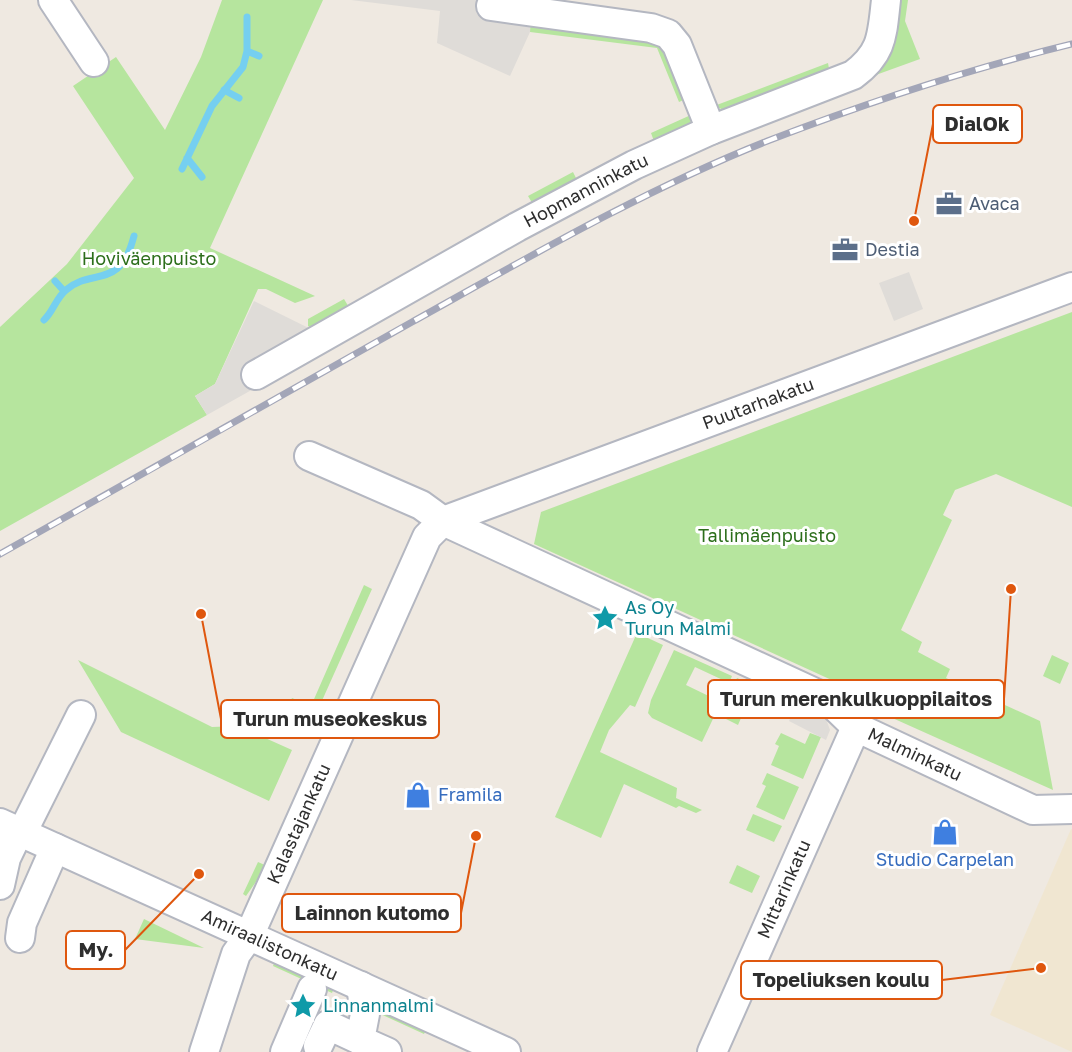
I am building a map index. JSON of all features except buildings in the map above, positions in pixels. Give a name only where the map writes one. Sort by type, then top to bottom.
[{"type":"street","points":[[53,0],[94,62]]},
{"type":"street","name":"Hopmanninkatu","points":[[256,375],[577,194],[711,130],[841,81],[864,67],[879,48],[886,0]]},
{"type":"street","points":[[491,6],[651,28],[668,34],[677,45],[711,130]]},
{"type":"street","name":"Puutarhakatu","points":[[443,521],[1072,287]]},
{"type":"street","name":"Malminkatu","points":[[309,456],[421,505],[443,521],[826,698],[856,727],[1034,810],[1072,808]]},
{"type":"street","name":"Kalastajankatu","points":[[204,1052],[236,954],[249,936],[427,537],[443,521]]},
{"type":"street","points":[[0,885],[14,829],[81,716]]},
{"type":"street","name":"Mittarinkatu","points":[[712,1052],[856,727]]},
{"type":"street","name":"Amiraalistonkatu","points":[[14,829],[361,986],[448,1039],[506,1052]]},
{"type":"street","points":[[20,938],[22,923],[55,848]]},
{"type":"street","points":[[360,1040],[365,1014],[361,986]]},
{"type":"street","points":[[285,1052],[312,989]]},
{"type":"street","points":[[318,1046],[328,1025],[387,1052]]},
{"type":"shaded area","points":[[351,0],[533,0],[530,32],[510,76],[437,43],[440,11]]},
{"type":"shaded area","points":[[909,272],[923,309],[894,321],[879,283]]},
{"type":"shaded area","points":[[254,301],[337,342],[207,415],[195,396],[215,384]]},
{"type":"shaded area","points":[[798,703],[826,719],[830,730],[826,740],[789,721]]},
{"type":"shaded area","points":[[1072,829],[1072,1052],[990,1015]]},
{"type":"green space","name":"Hoviväenpuisto","points":[[222,0],[323,0],[210,248],[315,296],[295,303],[266,289],[258,289],[215,384],[195,396],[207,415],[0,531],[0,327],[67,264],[134,178],[73,86],[116,57],[165,130],[201,57]]},
{"type":"green space","points":[[895,0],[908,0],[905,21],[920,59],[873,76]]},
{"type":"green space","points":[[530,23],[650,37],[664,45],[688,98],[679,102],[657,48],[530,32]]},
{"type":"green space","points":[[828,63],[830,74],[724,110],[714,106]]},
{"type":"green space","points":[[693,114],[689,127],[655,144],[651,133]]},
{"type":"green space","points":[[573,172],[578,182],[534,206],[528,196]]},
{"type":"green space","points":[[344,299],[350,309],[314,329],[308,326],[308,319]]},
{"type":"green space","name":"Tallimäenpuisto","points":[[1072,312],[1072,507],[996,474],[955,490],[943,515],[952,520],[901,630],[922,642],[918,652],[950,669],[946,678],[1040,721],[1053,790],[879,712],[836,682],[534,544],[541,512]]},
{"type":"green space","points":[[364,585],[372,589],[312,723],[305,719],[298,736],[281,727],[280,722],[292,698],[311,706]]},
{"type":"green space","points":[[637,633],[663,645],[635,707],[630,705],[609,730],[600,752],[677,788],[676,798],[702,810],[696,813],[679,806],[676,808],[624,784],[601,838],[555,817]]},
{"type":"green space","points":[[674,650],[732,676],[724,695],[720,692],[725,681],[695,667],[686,685],[721,702],[702,742],[652,718],[648,713],[651,700]]},
{"type":"green space","points":[[1052,655],[1069,663],[1060,684],[1043,676]]},
{"type":"green space","points":[[78,660],[212,727],[238,726],[292,750],[269,801],[121,732]]},
{"type":"green space","points":[[737,678],[755,686],[738,725],[720,716]]},
{"type":"green space","points":[[781,733],[805,744],[810,733],[821,737],[803,779],[771,765],[779,746],[775,744]]},
{"type":"green space","points":[[767,773],[799,787],[784,820],[756,807],[766,786],[762,784]]},
{"type":"green space","points":[[753,814],[782,826],[774,842],[746,830]]},
{"type":"green space","points":[[258,862],[267,866],[246,896],[243,894]]},
{"type":"green space","points":[[737,865],[760,876],[752,893],[729,883]]},
{"type":"green space","points":[[144,919],[204,948],[135,939]]},
{"type":"green space","points":[[276,958],[334,988],[332,993],[273,966]]},
{"type":"green space","points":[[377,1009],[426,1030],[424,1034],[376,1012]]},
{"type":"waterway","points":[[182,169],[212,106],[243,67],[247,51],[247,17]]},
{"type":"waterway","points":[[247,51],[259,56]]},
{"type":"waterway","points":[[224,90],[239,98]]},
{"type":"waterway","points":[[187,158],[202,177]]},
{"type":"waterway","points":[[44,320],[66,290],[76,283],[105,275],[121,264],[134,236]]},
{"type":"waterway","points":[[55,281],[64,291]]},
{"type":"railway","points":[[0,554],[500,273],[678,180],[770,140],[844,112],[957,75],[1072,44]]},
{"type":"place","name":"Avaca","points":[[949,204]]},
{"type":"place","name":"DialOk","points":[[914,221]]},
{"type":"place","name":"Destia","points":[[845,250]]},
{"type":"place","name":"Turun merenkulkuoppilaitos","points":[[1011,589]]},
{"type":"place","name":"Turun museokeskus","points":[[201,614]]},
{"type":"place","name":"As Oy Turun Malmi","points":[[605,618]]},
{"type":"place","name":"Framila","points":[[418,795]]},
{"type":"place","name":"Studio Carpelan","points":[[945,832]]},
{"type":"place","name":"Lainnon kutomo","points":[[476,836]]},
{"type":"place","name":"My.","points":[[199,874]]},
{"type":"place","name":"Topeliuksen koulu","points":[[1041,968]]},
{"type":"place","name":"Linnanmalmi","points":[[303,1006]]}]
